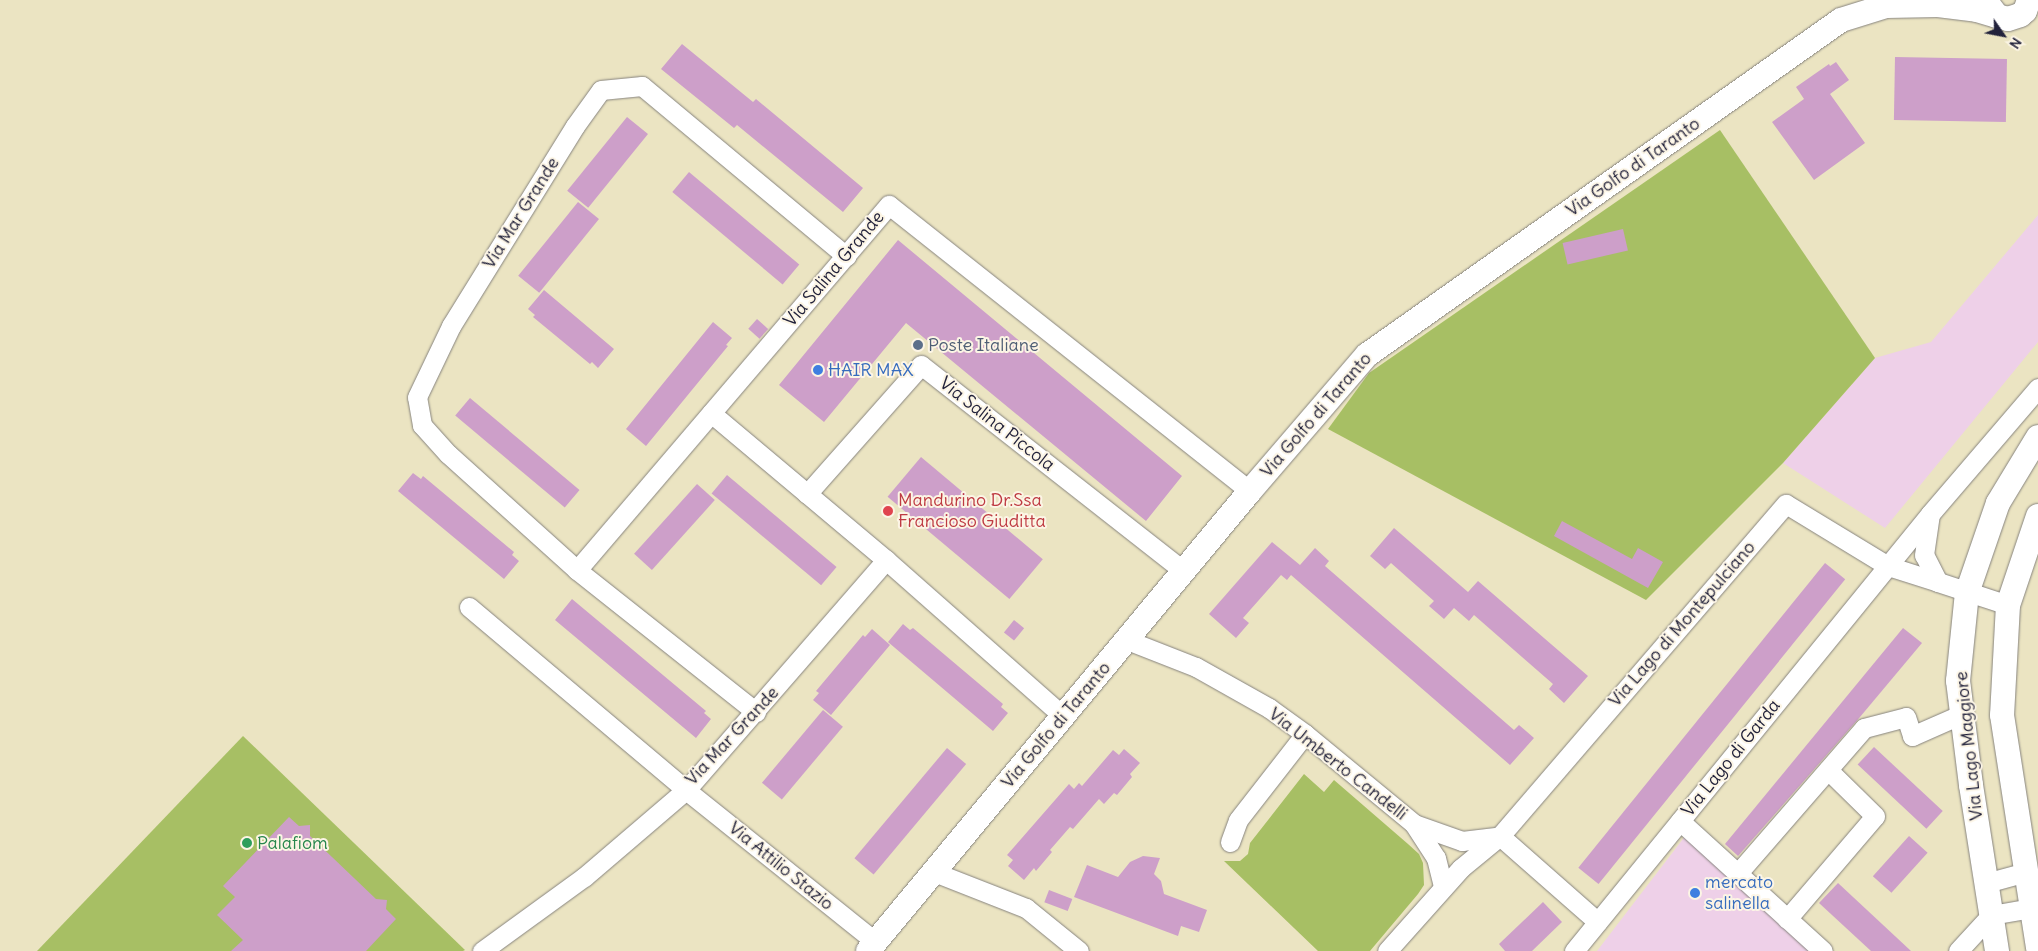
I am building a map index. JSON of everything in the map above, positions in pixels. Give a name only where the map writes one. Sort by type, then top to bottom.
[{"type":"street","name":"Via Golfo di Taranto","points":[[872,947],[1250,491],[1367,355],[1841,20],[1886,6],[1948,2],[1977,10],[2014,9]]},
{"type":"street","name":"Via Mar Grande","points":[[578,570],[448,454],[422,425],[417,397],[451,326],[575,126],[601,90],[642,86],[846,256]]},
{"type":"street","name":"Via Salina Grande","points":[[578,570],[889,205],[1250,491]]},
{"type":"street","name":"Via Salina Piccola","points":[[807,494],[921,365],[1184,571]]},
{"type":"street","name":"Via Lago di Garda","points":[[1574,951],[1930,514],[2038,388]]},
{"type":"street","points":[[711,413],[886,560],[1063,716]]},
{"type":"street","name":"Via Lago Maggiore","points":[[1997,951],[1958,681],[1967,593],[1998,503],[2038,437]]},
{"type":"street","name":"Via Lago di Montepulciano","points":[[1387,951],[1461,868],[1500,836],[1786,504],[1888,566]]},
{"type":"street","points":[[1930,514],[1924,555],[1938,582]]},
{"type":"street","name":"Via Lago Maggiore","points":[[2038,516],[2008,605],[2002,715],[2038,948]]},
{"type":"street","name":"Via Mar Grande","points":[[469,607],[686,790],[756,712],[886,560]]},
{"type":"street","points":[[1888,566],[2008,605]]},
{"type":"street","points":[[578,570],[756,712]]},
{"type":"street","name":"Via Umberto Candelli","points":[[1127,640],[1196,667],[1269,708],[1305,734],[1414,824],[1436,858],[1443,887]]},
{"type":"street","points":[[1738,873],[1864,728],[1906,718],[1912,736],[1962,714]]},
{"type":"street","points":[[1230,842],[1238,820],[1305,734]]},
{"type":"street","points":[[1787,919],[1876,816],[1828,770]]},
{"type":"street","points":[[482,951],[584,877],[686,790]]},
{"type":"street","name":"Via Attilio Stazio","points":[[686,790],[872,947]]},
{"type":"street","points":[[1680,821],[1823,951]]},
{"type":"street","name":"Via Umberto Candelli","points":[[1414,824],[1462,841],[1500,836]]},
{"type":"street","points":[[1500,836],[1598,922]]},
{"type":"street","points":[[934,872],[1026,908],[1079,951]]},
{"type":"street","points":[[1986,883],[2026,872]]},
{"type":"street","points":[[1958,951],[1991,915],[2032,908]]},
{"type":"shaded area","points":[[2038,215],[2038,342],[1885,528],[1783,463],[1875,358],[1931,342]]},
{"type":"shaded area","name":"mercato salinella","points":[[1686,835],[1813,951],[1597,951]]},
{"type":"green space","points":[[1720,130],[1875,358],[1783,463],[1646,600],[1328,429],[1369,373]]},
{"type":"green space","name":"Palafiom","points":[[243,736],[465,950],[37,951]]},
{"type":"green space","points":[[1304,774],[1324,792],[1334,780],[1419,854],[1423,863],[1424,885],[1370,951],[1318,951],[1224,861],[1240,861],[1248,854],[1250,843]]},
{"type":"building","points":[[682,44],[753,102],[756,99],[863,188],[843,212],[737,125],[734,128],[661,69]]},
{"type":"building","points":[[1895,57],[2007,59],[2006,122],[1894,120]]},
{"type":"building","points":[[1836,62],[1849,80],[1830,94],[1865,143],[1814,180],[1772,122],[1804,99],[1796,87],[1829,64],[1830,66]]},
{"type":"building","points":[[627,117],[648,134],[588,208],[567,191]]},
{"type":"building","points":[[689,172],[799,265],[783,284],[672,192]]},
{"type":"building","points":[[578,202],[599,219],[539,293],[518,276]]},
{"type":"building","points":[[1623,229],[1628,250],[1568,264],[1563,243]]},
{"type":"building","points":[[898,240],[1182,476],[1146,521],[906,323],[824,422],[779,385]]},
{"type":"building","points":[[544,290],[614,349],[598,368],[592,362],[590,364],[533,317],[535,315],[528,309]]},
{"type":"building","points":[[757,319],[768,329],[759,339],[748,329]]},
{"type":"building","points":[[713,322],[732,338],[726,345],[728,346],[646,446],[626,429]]},
{"type":"building","points":[[470,398],[580,490],[565,508],[455,416]]},
{"type":"building","points":[[921,457],[1043,559],[1009,599],[888,497]]},
{"type":"building","points":[[413,473],[421,479],[423,476],[514,552],[512,555],[519,561],[504,579],[398,491]]},
{"type":"building","points":[[727,475],[837,567],[821,585],[712,493]]},
{"type":"building","points":[[697,484],[715,500],[652,570],[634,554]]},
{"type":"building","points":[[1562,521],[1632,559],[1638,548],[1663,562],[1648,588],[1554,536]]},
{"type":"building","points":[[1394,528],[1468,592],[1478,581],[1588,676],[1564,703],[1549,689],[1553,684],[1474,615],[1469,621],[1454,608],[1444,619],[1429,606],[1434,601],[1391,563],[1385,569],[1370,556]]},
{"type":"building","points":[[1272,542],[1300,565],[1315,548],[1329,561],[1325,566],[1514,730],[1519,725],[1534,738],[1510,765],[1291,575],[1287,580],[1281,575],[1243,618],[1249,623],[1236,638],[1209,614]]},
{"type":"building","points":[[1825,563],[1845,579],[1599,884],[1578,868]]},
{"type":"building","points":[[572,599],[706,711],[704,713],[711,719],[696,738],[555,620]]},
{"type":"building","points":[[1014,620],[1024,628],[1014,641],[1004,632]]},
{"type":"building","points":[[903,624],[910,630],[913,628],[1003,704],[1001,707],[1008,713],[993,731],[888,642]]},
{"type":"building","points":[[1903,628],[1922,643],[1738,856],[1725,844]]},
{"type":"building","points":[[872,629],[890,645],[831,715],[813,700],[819,693],[816,691],[863,635],[865,637]]},
{"type":"building","points":[[823,710],[843,727],[782,799],[762,783]]},
{"type":"building","points":[[1874,747],[1943,811],[1926,829],[1858,765]]},
{"type":"building","points":[[947,748],[966,764],[874,874],[854,858]]},
{"type":"building","points":[[1124,749],[1140,763],[1130,774],[1132,777],[1117,795],[1114,793],[1104,804],[1099,799],[1073,829],[1070,827],[1050,850],[1052,852],[1036,871],[1034,868],[1024,880],[1008,866],[1013,860],[1007,855],[1069,784],[1074,789],[1079,783],[1082,786],[1113,750],[1119,755]]},
{"type":"building","name":"Palafiom","points":[[289,817],[299,826],[310,825],[310,836],[376,899],[387,900],[386,909],[396,919],[366,951],[231,951],[243,940],[217,915],[235,897],[223,886]]},
{"type":"building","points":[[1909,836],[1928,853],[1891,893],[1873,876]]},
{"type":"building","points":[[1143,856],[1160,858],[1154,874],[1161,881],[1164,894],[1207,910],[1199,932],[1181,926],[1178,936],[1074,897],[1087,865],[1118,877],[1130,862]]},
{"type":"building","points":[[1838,883],[1911,951],[1871,951],[1819,903]]},
{"type":"building","points":[[1049,890],[1072,899],[1068,911],[1044,902]]},
{"type":"building","points":[[1543,902],[1562,922],[1532,951],[1505,951],[1499,944]]},
{"type":"place","name":"Poste Italiane","points":[[918,345]]},
{"type":"place","name":"HAIR MAX","points":[[818,370]]},
{"type":"place","name":"Mandurino Dr.Ssa Francioso Giuditta","points":[[888,511]]},
{"type":"place","name":"Palafiom","points":[[247,843]]},
{"type":"place","name":"mercato salinella","points":[[1695,893]]}]
